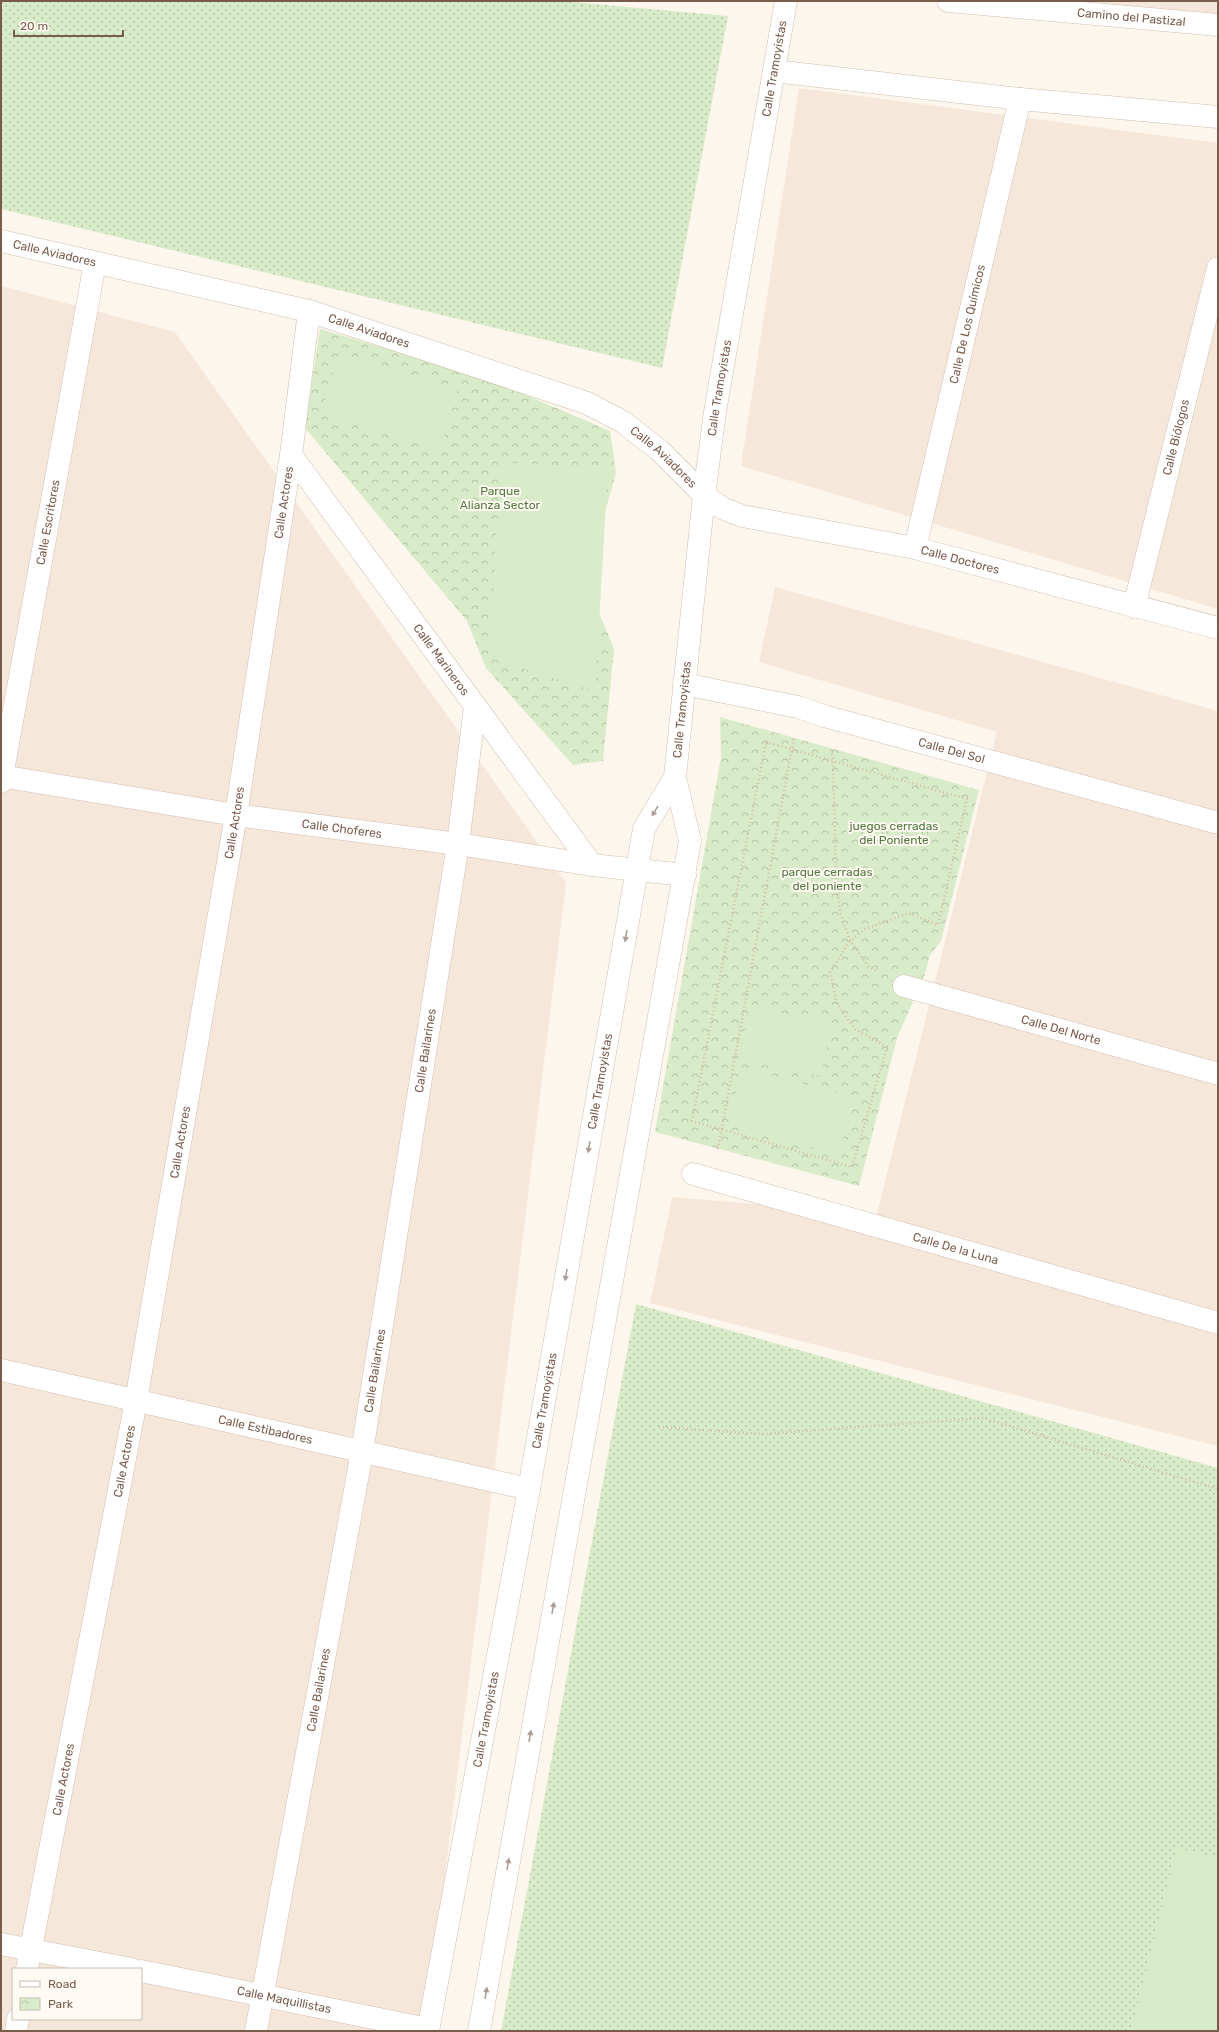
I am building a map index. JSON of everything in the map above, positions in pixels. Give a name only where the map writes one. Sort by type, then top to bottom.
[{"type":"street","name":"Calle Tramoyistas","points":[[479,2031],[685,875],[690,841],[675,777],[704,495],[716,412],[786,1]]},
{"type":"street","name":"Camino del Pastizal","points":[[948,1],[1218,25]]},
{"type":"street","points":[[774,71],[1020,100],[1218,118]]},
{"type":"street","name":"Calle De Los Químicos","points":[[915,548],[1020,100]]},
{"type":"street","name":"Calle Aviadores","points":[[1,241],[309,311],[587,403],[629,427],[659,450],[704,495]]},
{"type":"street","name":"Calle Escritores","points":[[1,778],[95,263]]},
{"type":"street","name":"Calle Biólogos","points":[[1134,607],[1218,268]]},
{"type":"street","name":"Calle Actores","points":[[29,1959],[136,1401],[236,815],[291,455],[309,311]]},
{"type":"street","name":"Calle Marineros","points":[[291,455],[592,864]]},
{"type":"street","name":"Calle Doctores","points":[[704,495],[722,508],[742,516],[915,548],[1218,628]]},
{"type":"street","name":"Calle Del Sol","points":[[684,684],[798,707],[824,716],[1218,823]]},
{"type":"street","name":"Calle Bailarines","points":[[256,2031],[362,1452],[458,844],[475,706]]},
{"type":"street","name":"Calle Tramoyistas","points":[[428,2030],[529,1488],[644,829],[675,777]]},
{"type":"street","name":"Calle Choferes","points":[[1,778],[236,815],[458,844],[592,864],[685,875]]},
{"type":"street","name":"Calle Del Norte","points":[[904,986],[1218,1074]]},
{"type":"street","name":"Calle De la Luna","points":[[703,1177],[1218,1323]]},
{"type":"street","name":"Calle Estibadores","points":[[1,1370],[362,1452],[529,1488]]},
{"type":"street","points":[[1,1944],[29,1959],[121,1968]]},
{"type":"street","name":"Calle Maquillistas","points":[[142,1971],[428,2030]]},
{"type":"street","points":[[16,2031],[18,2020]]},
{"type":"path","points":[[703,1177],[722,1129],[792,748],[798,707]]},
{"type":"path","points":[[824,716],[833,759],[836,874],[840,912],[850,941],[869,967],[904,986]]},
{"type":"path","points":[[766,742],[792,748],[967,799],[938,926],[909,913],[865,929],[850,941],[830,972],[837,1004],[854,1029],[887,1047],[852,1167],[692,1120],[766,742]]},
{"type":"path","points":[[659,1427],[762,1434],[983,1418],[1218,1489]]},
{"type":"shaded area","points":[[1002,1],[1218,1],[1218,20]]},
{"type":"shaded area","points":[[799,88],[1218,143],[1218,609],[741,466]]},
{"type":"shaded area","points":[[1,286],[175,332],[566,883],[426,2031],[1,2031]]},
{"type":"shaded area","points":[[775,587],[1218,711],[1218,1446],[650,1303],[672,1197],[877,1214],[997,732],[759,662]]},
{"type":"green space","points":[[1,1],[562,1],[728,16],[662,368],[1,209]]},
{"type":"green space","name":"Parque Alianza Sector","points":[[320,329],[489,379],[610,431],[616,473],[597,540],[594,600],[614,649],[603,761],[573,765],[486,668],[467,621],[305,428]]},
{"type":"green space","points":[[339,353],[458,389],[440,449],[321,413]]},
{"type":"green space","points":[[501,462],[608,469],[595,691],[489,658]]},
{"type":"green space","name":"parque cerradas del poniente","points":[[720,717],[979,790],[941,941],[930,955],[925,974],[897,1038],[859,1186],[655,1132],[721,757]]},
{"type":"green space","points":[[750,1007],[831,1023],[821,1076],[739,1060]]},
{"type":"green space","points":[[743,1068],[854,1097],[839,1154],[728,1125]]},
{"type":"green space","points":[[636,1304],[1218,1468],[1218,2031],[501,2031]]},
{"type":"green space","points":[[1177,1848],[1218,1858],[1218,2031],[1131,2031]]},
{"type":"park label","name":"juegos cerradas del Poniente","points":[[894,833]]}]
